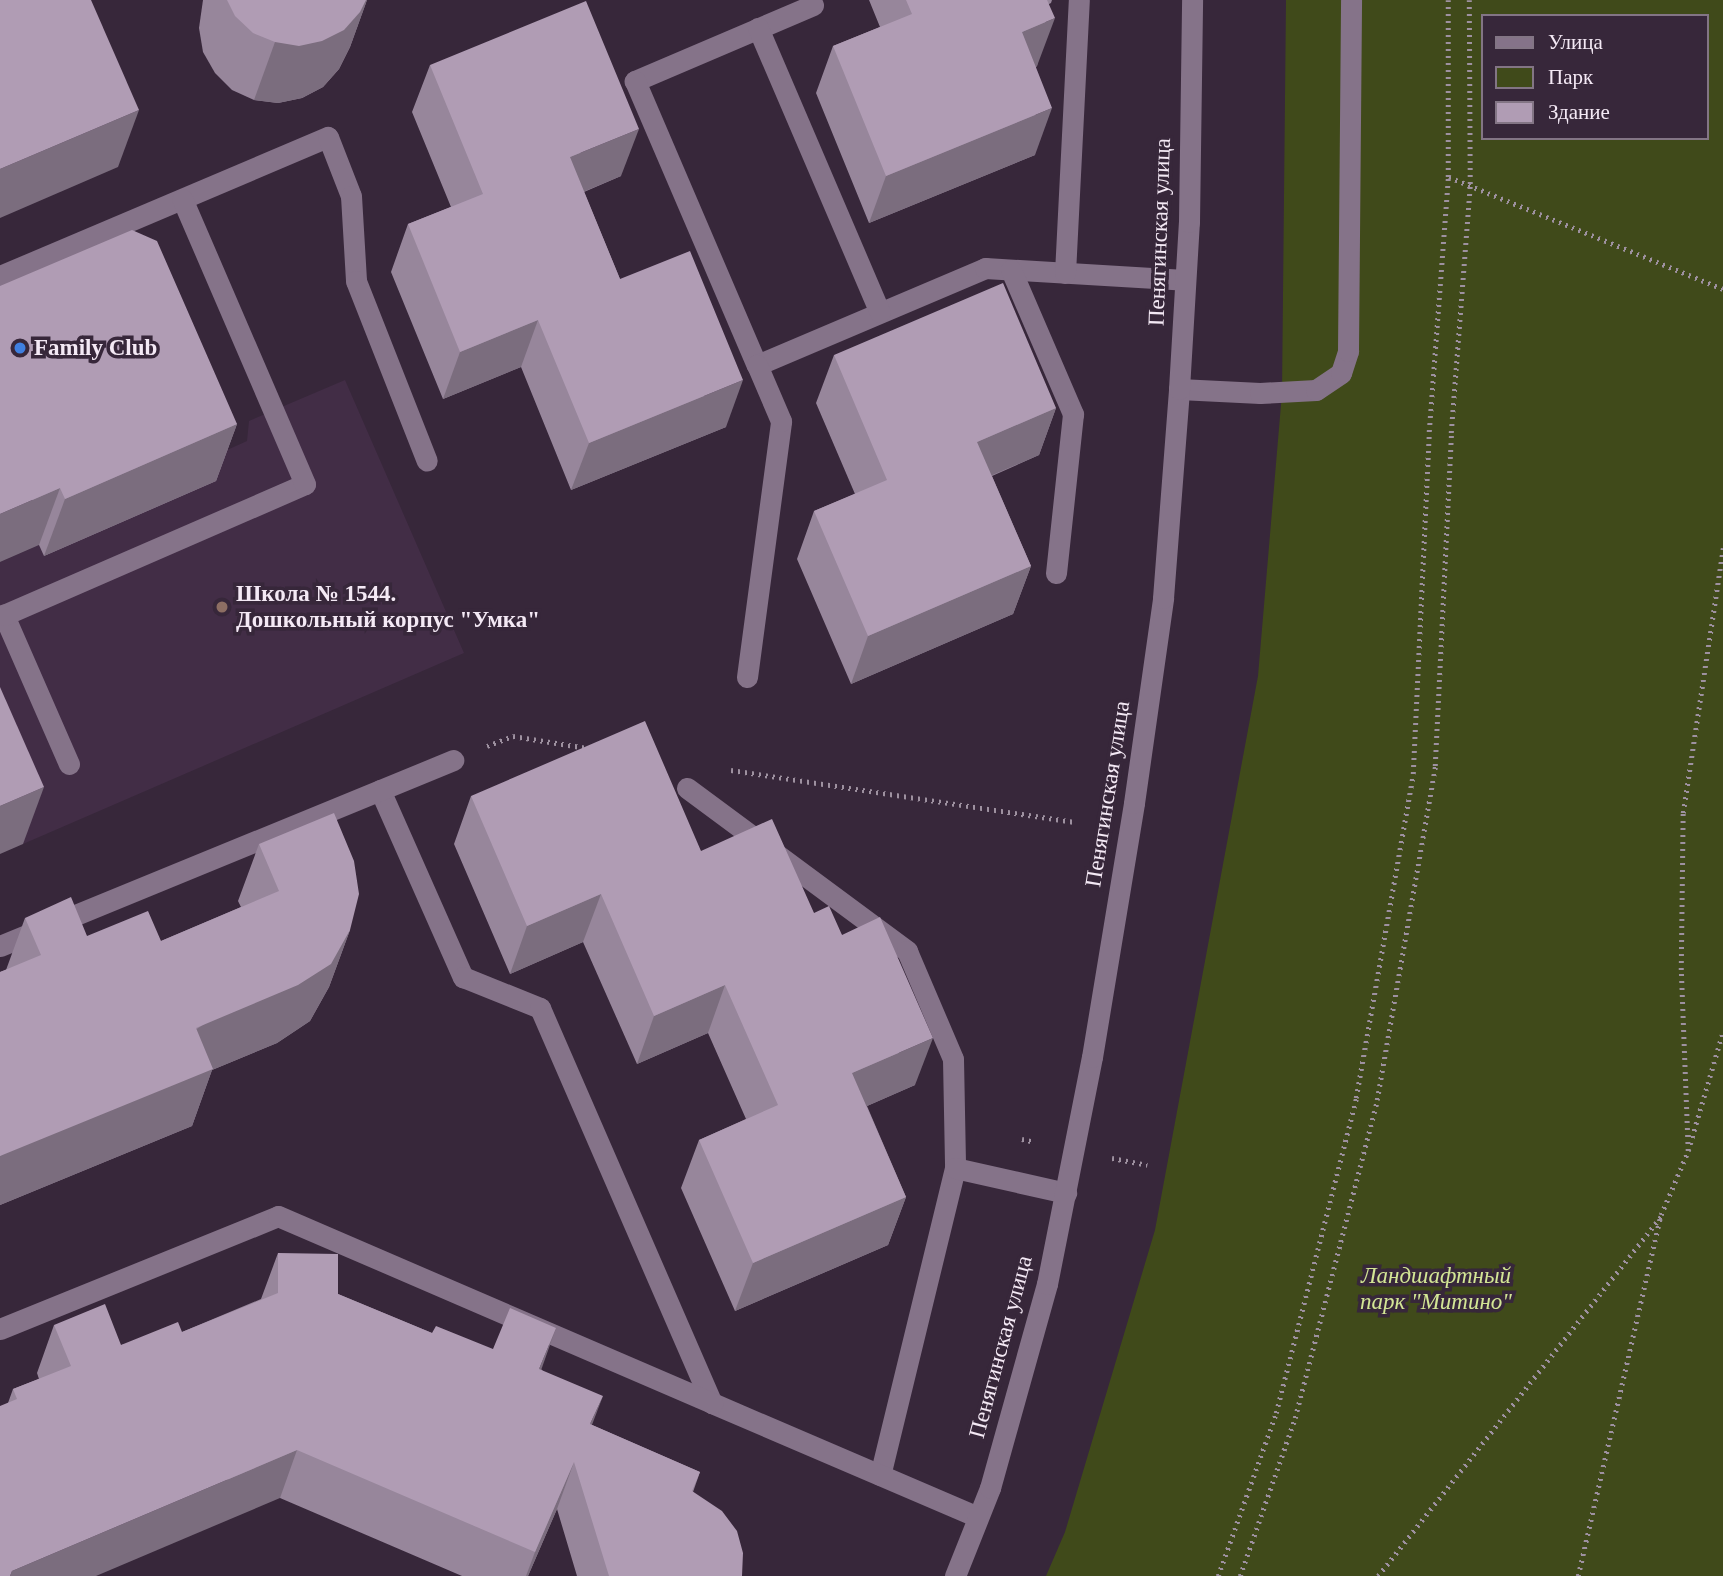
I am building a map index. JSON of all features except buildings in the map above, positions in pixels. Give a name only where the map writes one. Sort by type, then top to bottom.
[{"type":"street","points":[[1065,273],[1079,0]]},
{"type":"street","name":"Пенягинская улица","points":[[955,1576],[990,1488],[1046,1284],[1066,1193],[1130,830],[1163,598],[1179,389],[1185,280],[1192,0]]},
{"type":"street","points":[[1179,389],[1261,393],[1316,390],[1341,373],[1348,351],[1351,0]]},
{"type":"street","points":[[747,677],[780,421],[635,81],[813,5]]},
{"type":"street","points":[[758,28],[880,313]]},
{"type":"street","points":[[0,276],[328,137],[351,196],[356,281],[427,461]]},
{"type":"street","points":[[69,764],[4,615],[305,484],[182,199]]},
{"type":"street","points":[[757,365],[985,268],[1185,280]]},
{"type":"street","points":[[1011,270],[1073,414],[1056,573]]},
{"type":"street","points":[[0,946],[453,760]]},
{"type":"street","points":[[687,789],[907,951],[953,1059],[955,1168],[880,1475]]},
{"type":"street","points":[[380,790],[463,978],[540,1007],[712,1403]]},
{"type":"street","points":[[955,1168],[1066,1193]]},
{"type":"street","points":[[0,1329],[278,1216],[978,1517]]},
{"type":"path","points":[[1217,1576],[1276,1413],[1356,1098],[1413,774],[1429,432],[1448,177],[1448,0]]},
{"type":"path","points":[[1240,1576],[1295,1418],[1377,1100],[1436,766],[1451,433],[1470,184],[1469,0]]},
{"type":"path","points":[[1448,177],[1723,289]]},
{"type":"path","points":[[1688,1151],[1681,970],[1683,813],[1723,548]]},
{"type":"path","points":[[453,760],[513,736],[596,749]]},
{"type":"path","points":[[720,768],[1073,822]]},
{"type":"path","points":[[1578,1576],[1661,1215],[1688,1151],[1723,1031]]},
{"type":"path","points":[[1022,1139],[1037,1142]]},
{"type":"path","points":[[1108,1157],[1147,1164]]},
{"type":"path","points":[[1378,1576],[1661,1215]]},
{"type":"shaded area","name":"Школа № 1544. Дошкольный корпус \"Умка\"","points":[[345,380],[464,653],[23,844],[0,791],[0,562],[39,545],[45,556],[207,459],[247,441],[249,421]]},
{"type":"green space","name":"Ландшафтный парк \"Митино\"","points":[[1286,0],[1723,0],[1723,1576],[1046,1576],[1065,1532],[1155,1230],[1258,676],[1282,393]]},
{"type":"place","name":"Family Club","points":[[20,348]]},
{"type":"place","name":"Школа № 1544. Дошкольный корпус \"Умка\"","points":[[222,607]]}]
